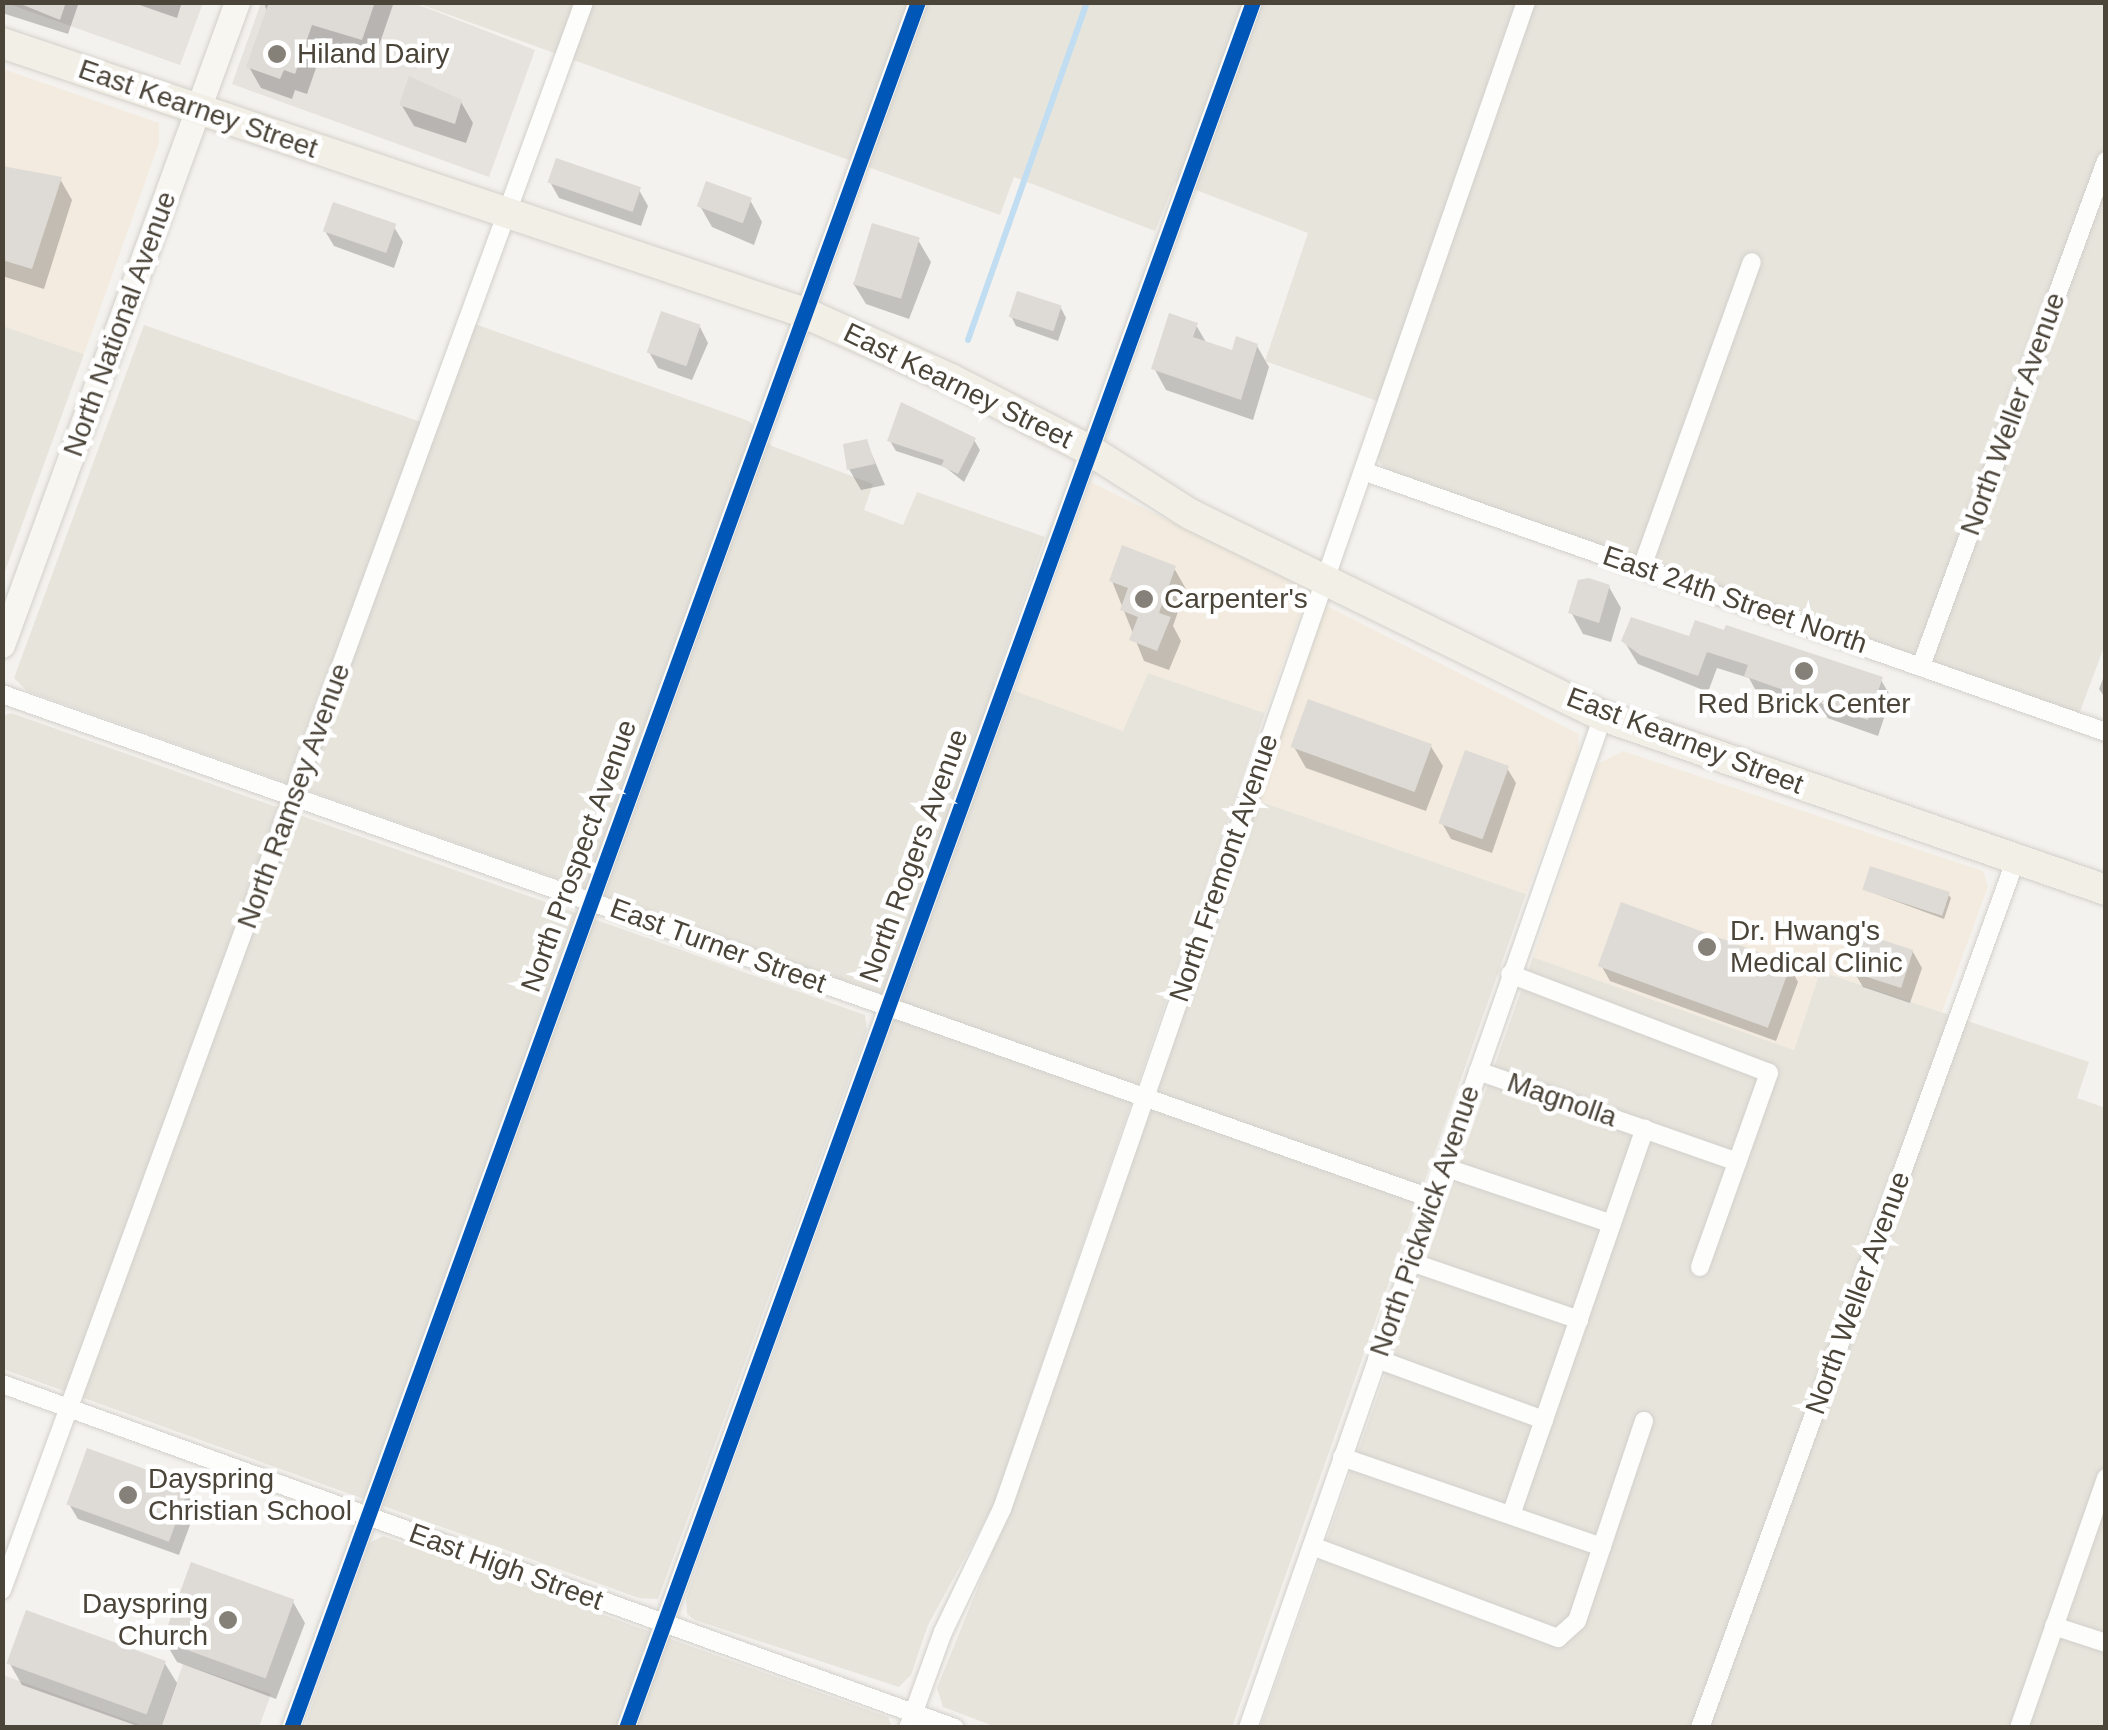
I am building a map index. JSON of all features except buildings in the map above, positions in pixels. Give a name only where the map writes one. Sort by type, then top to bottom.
[{"type":"main road","name":"North National Avenue","points":[[2,645],[237,2]]},
{"type":"main road","name":"East Kearney Street","points":[[2,43],[804,313],[1090,451],[1190,514],[1326,577],[1604,716],[2106,890]]},
{"type":"street","name":"North Ramsey Avenue","points":[[2,1590],[584,2]]},
{"type":"street","name":"North Prospect Avenue","points":[[292,1728],[918,2]]},
{"type":"street","name":"North Rogers Avenue","points":[[626,1728],[1253,2]]},
{"type":"street","name":"North Fremont Avenue","points":[[910,1720],[1002,1508],[1526,2]]},
{"type":"street","name":"North Weller Avenue","points":[[1921,666],[2106,161]]},
{"type":"street","points":[[1642,568],[1752,262]]},
{"type":"street","name":"East 24th Street North","points":[[1363,471],[2106,732]]},
{"type":"street","name":"East Turner Street","points":[[2,694],[1434,1198]]},
{"type":"street","name":"North Pickwick Avenue","points":[[1248,1728],[1510,974],[1604,716]]},
{"type":"street","name":"North Weller Avenue","points":[[1700,1728],[2016,859]]},
{"type":"street","points":[[1510,974],[1763,1066],[1768,1083],[1700,1266]]},
{"type":"street","name":"Magnolla","points":[[1478,1070],[1738,1162]]},
{"type":"street","points":[[1510,1515],[1646,1130]]},
{"type":"street","points":[[1444,1167],[1612,1224]]},
{"type":"street","points":[[1411,1262],[1579,1320]]},
{"type":"street","points":[[1377,1359],[1544,1420]]},
{"type":"street","name":"East High Street","points":[[2,1384],[663,1624],[910,1720],[955,1728]]},
{"type":"street","points":[[1312,1546],[1558,1638],[1578,1622],[1644,1421]]},
{"type":"street","points":[[1342,1457],[1602,1547]]},
{"type":"street","points":[[2018,1728],[2106,1478]]},
{"type":"street","points":[[2054,1626],[2106,1643]]},
{"type":"shaded area","points":[[3,2],[203,3],[180,65]]},
{"type":"shaded area","points":[[414,2],[2105,3],[2106,642],[2079,714],[1386,471],[1377,458],[1394,407],[1265,361],[1308,233],[1175,182],[1155,231],[1014,177],[1000,215]]},
{"type":"shaded area","points":[[261,3],[414,3],[535,50],[489,177],[232,84]]},
{"type":"shaded area","points":[[3,69],[159,123],[159,143],[84,354],[3,326]]},
{"type":"shaded area","points":[[475,324],[749,421],[772,446],[873,484],[864,510],[903,525],[917,492],[1045,537],[994,683],[1123,730],[1148,673],[1265,713],[993,1506],[928,1625],[911,1675],[899,1687],[695,1620],[687,1614],[686,1598],[901,1001],[27,691],[14,678],[144,325],[438,428]]},
{"type":"shaded area","points":[[3,326],[84,354],[3,577]]},
{"type":"shaded area","points":[[1091,482],[1299,585],[1303,607],[1265,713],[1148,673],[1123,731],[1015,691]]},
{"type":"shaded area","points":[[1325,605],[1579,734],[1578,757],[1526,894],[1256,800]]},
{"type":"shaded area","points":[[11,713],[865,1015],[867,1030],[658,1599],[639,1598],[3,1369],[2,716]]},
{"type":"shaded area","points":[[1623,751],[1983,871],[1988,887],[1942,1012],[1820,971],[1794,1050],[1533,957],[1598,764]]},
{"type":"shaded area","points":[[1256,800],[1526,894],[1232,1727],[996,1727],[943,1707],[937,1688],[1010,1508]]},
{"type":"shaded area","points":[[1533,957],[1794,1050],[1820,971],[2089,1062],[2077,1098],[2106,1108],[2105,1727],[1260,1728]]},
{"type":"shaded area","points":[[383,1536],[888,1717],[892,1727],[304,1728],[369,1543]]},
{"type":"shaded area","points":[[183,1664],[271,1694],[259,1727],[161,1727]]},
{"type":"shaded area","points":[[3,1675],[146,1727],[3,1727]]},
{"type":"waterway","points":[[968,340],[1087,2]]},
{"type":"cycle path","points":[[291,1728],[918,2]]},
{"type":"cycle path","points":[[626,1728],[1253,2]]},
{"type":"place","name":"Hiland Dairy","points":[[277,54]]},
{"type":"place","name":"Carpenter's","points":[[1144,599]]},
{"type":"place","name":"Red Brick Center","points":[[1804,671]]},
{"type":"place","name":"Dr. Hwang's Medical Clinic","points":[[1707,947]]},
{"type":"place","name":"Dayspring Christian School","points":[[128,1495]]},
{"type":"place","name":"Dayspring Church","points":[[228,1620]]}]
